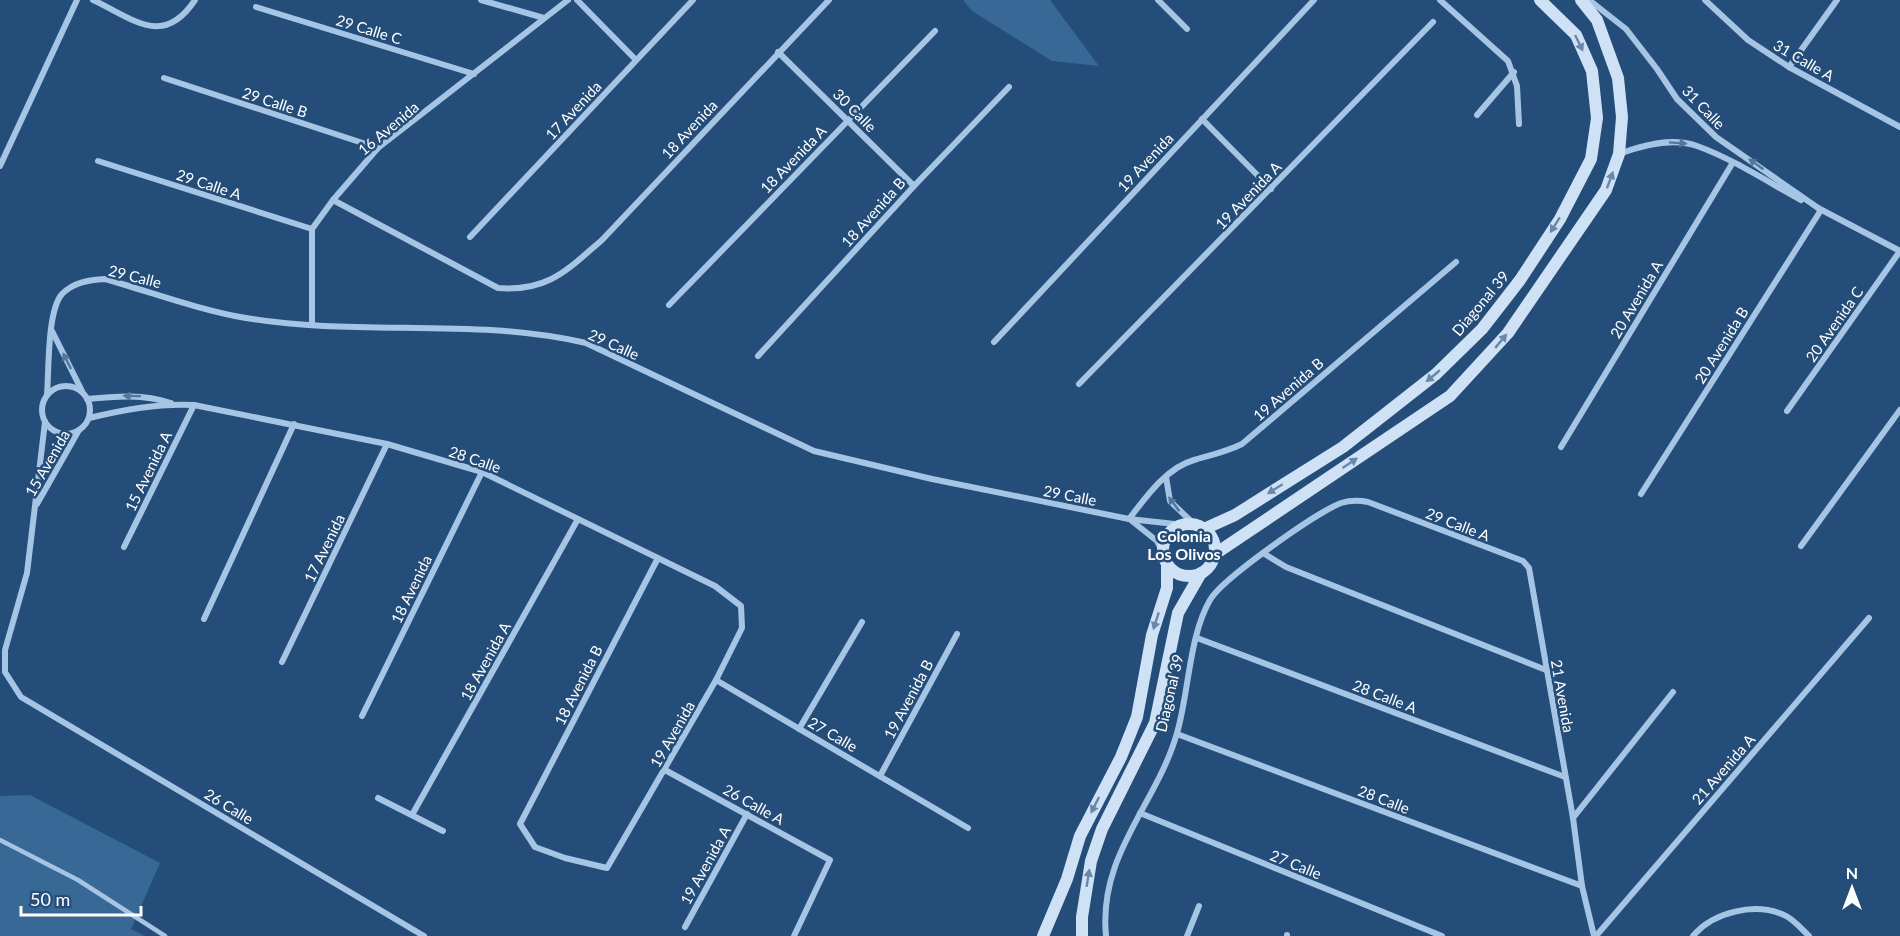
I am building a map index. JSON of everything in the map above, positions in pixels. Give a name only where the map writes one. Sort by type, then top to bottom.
[{"type":"street","points":[[0,166],[77,0]]},
{"type":"street","points":[[93,0],[151,27],[172,25],[186,13],[195,0]]},
{"type":"street","points":[[481,0],[544,18]]},
{"type":"street","name":"16 Avenida","points":[[312,229],[333,200],[378,148],[568,0]]},
{"type":"street","points":[[577,0],[636,60]]},
{"type":"street","name":"17 Avenida","points":[[470,237],[693,0]]},
{"type":"street","name":"18 Avenida","points":[[333,200],[498,288],[517,289],[542,285],[564,273],[602,240],[778,52],[830,0]]},
{"type":"street","points":[[1158,0],[1187,29]]},
{"type":"street","points":[[1166,7],[1173,0]]},
{"type":"street","name":"19 Avenida","points":[[994,342],[1314,0]]},
{"type":"street","points":[[1440,0],[1508,62],[1514,72],[1519,124]]},
{"type":"street","name":"Diagonal 39","points":[[1194,527],[1235,515],[1343,447],[1436,374],[1482,329],[1520,280],[1560,219],[1591,159],[1597,118],[1592,71],[1576,35],[1540,0]]},
{"type":"street","points":[[1215,554],[1450,396],[1480,367],[1508,333],[1606,190],[1619,154],[1622,117],[1618,78],[1597,20],[1581,0]]},
{"type":"street","name":"31 Calle","points":[[1589,0],[1626,30],[1658,69],[1677,99],[1716,137],[1821,210]]},
{"type":"street","name":"31 Calle A","points":[[1705,0],[1748,40],[1789,67],[1900,127]]},
{"type":"street","points":[[1789,67],[1837,0]]},
{"type":"street","name":"29 Calle C","points":[[256,7],[474,74]]},
{"type":"street","name":"19 Avenida A","points":[[1079,384],[1434,22]]},
{"type":"street","name":"18 Avenida A","points":[[669,305],[935,31]]},
{"type":"street","name":"30 Calle","points":[[778,52],[914,186]]},
{"type":"street","points":[[1477,115],[1514,72]]},
{"type":"street","name":"29 Calle B","points":[[164,78],[378,148]]},
{"type":"street","name":"18 Avenida B","points":[[758,356],[914,186],[1009,87]]},
{"type":"street","points":[[1202,118],[1271,189]]},
{"type":"street","name":"31 Calle","points":[[1619,154],[1634,148],[1666,142],[1696,146],[1900,251]]},
{"type":"street","name":"29 Calle A","points":[[98,161],[312,229]]},
{"type":"street","name":"20 Avenida A","points":[[1561,447],[1732,164]]},
{"type":"street","name":"20 Avenida B","points":[[1641,494],[1821,210]]},
{"type":"street","points":[[312,229],[312,324]]},
{"type":"street","name":"20 Avenida C","points":[[1787,411],[1900,251]]},
{"type":"street","name":"19 Avenida B","points":[[1129,519],[1166,477],[1182,465],[1222,453],[1242,444],[1456,262]]},
{"type":"street","name":"29 Calle","points":[[52,331],[56,304],[72,286],[85,281],[105,279],[245,318],[312,324],[548,334],[586,343],[814,451],[932,479],[1129,519],[1194,527]]},
{"type":"street","points":[[52,331],[87,399],[89,418],[79,429],[61,433],[45,422],[42,408],[47,395],[52,331]]},
{"type":"street","points":[[47,395],[62,386],[73,387],[82,392]]},
{"type":"street","name":"28 Calle","points":[[87,399],[129,395],[152,397],[175,404]]},
{"type":"street","name":"28 Calle","points":[[89,418],[175,404],[194,405],[387,444],[482,472],[715,586],[741,606]]},
{"type":"street","name":"15 Avenida A","points":[[124,547],[194,405]]},
{"type":"street","points":[[1801,546],[1900,410]]},
{"type":"street","name":"15 Avenida","points":[[21,697],[5,672],[5,650],[27,573],[45,422]]},
{"type":"street","points":[[204,619],[294,424]]},
{"type":"street","name":"15 Avenida","points":[[35,507],[79,429]]},
{"type":"street","name":"17 Avenida","points":[[282,663],[387,444]]},
{"type":"street","name":"18 Avenida","points":[[362,716],[482,472]]},
{"type":"street","points":[[1166,477],[1170,501],[1194,527],[1213,540],[1215,554],[1212,562],[1201,573],[1183,576],[1165,559],[1163,546],[1171,532],[1194,527]]},
{"type":"street","name":"Diagonal 39","points":[[1106,936],[1105,923],[1112,875],[1124,840],[1140,813],[1177,734],[1197,638],[1210,599],[1235,573],[1338,504],[1353,500],[1368,502]]},
{"type":"street","name":"29 Calle A","points":[[1368,502],[1523,561],[1533,577]]},
{"type":"street","name":"18 Avenida A","points":[[412,815],[578,519]]},
{"type":"street","name":"29 Calle","points":[[1129,519],[1141,526],[1157,541],[1165,559]]},
{"type":"street","points":[[1263,553],[1286,567],[1546,670]]},
{"type":"street","name":"18 Avenida B","points":[[607,867],[565,858],[535,847],[520,824],[658,558]]},
{"type":"street","name":"Diagonal 39","points":[[1044,932],[1067,879],[1080,836],[1121,757],[1137,717],[1152,635],[1167,588],[1165,559]]},
{"type":"street","name":"Diagonal 39","points":[[1082,936],[1082,917],[1091,861],[1102,829],[1155,723],[1178,613],[1201,573]]},
{"type":"street","name":"21 Avenida","points":[[1533,577],[1582,886],[1595,936]]},
{"type":"street","name":"19 Avenida","points":[[607,867],[716,680],[742,628],[741,606]]},
{"type":"street","name":"21 Avenida A","points":[[1595,936],[1869,618]]},
{"type":"street","points":[[799,729],[861,622]]},
{"type":"street","name":"19 Avenida B","points":[[880,776],[957,634]]},
{"type":"street","name":"28 Calle A","points":[[1197,638],[1565,777]]},
{"type":"street","name":"27 Calle","points":[[716,680],[968,828]]},
{"type":"street","points":[[1573,818],[1673,692]]},
{"type":"street","name":"26 Calle","points":[[21,697],[424,936]]},
{"type":"street","name":"28 Calle","points":[[1177,734],[1582,886]]},
{"type":"street","name":"26 Calle A","points":[[665,770],[830,860],[794,936]]},
{"type":"street","points":[[378,798],[443,831]]},
{"type":"street","name":"27 Calle","points":[[1140,813],[1443,936]]},
{"type":"street","name":"19 Avenida A","points":[[685,927],[747,814]]},
{"type":"street","points":[[1187,936],[1199,906]]},
{"type":"street","points":[[1693,936],[1714,918],[1745,911],[1783,915],[1809,936]]},
{"type":"street","points":[[1034,936],[1044,932]]},
{"type":"lane","points":[[0,840],[78,880],[165,936]]},
{"type":"shaded area","points":[[963,0],[1050,0],[1099,66],[1052,61],[972,11]]},
{"type":"shaded area","points":[[30,795],[160,863],[131,929],[145,936],[0,936],[0,796]]},
{"type":"district","name":"Colonia Los Olivos","points":[[1184,544]]}]
